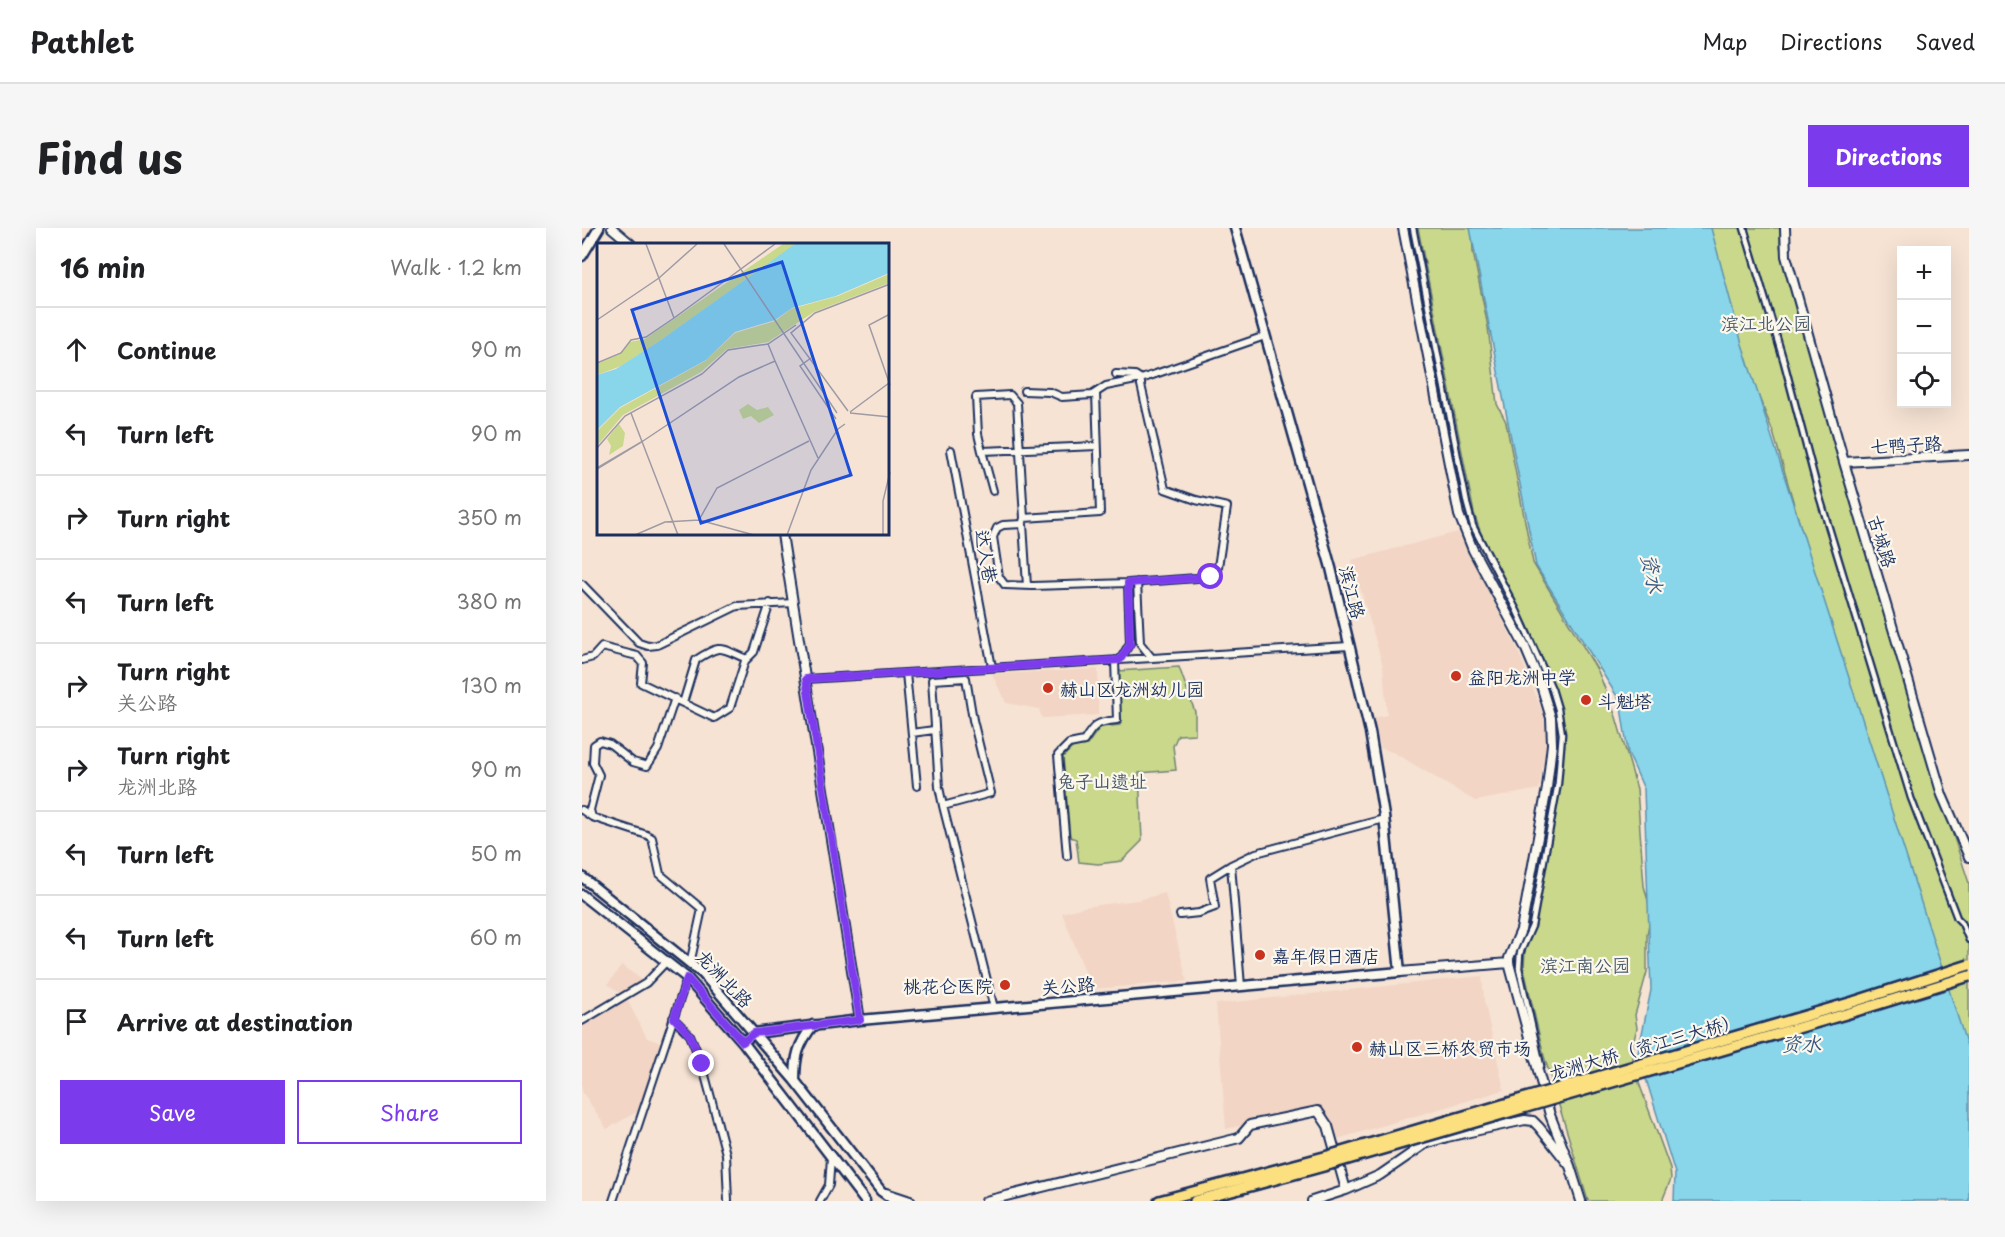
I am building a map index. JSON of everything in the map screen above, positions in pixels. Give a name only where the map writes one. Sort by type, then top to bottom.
[{"type":"main road","points":[[582,256],[599,228]]},
{"type":"main road","name":"滨江路","points":[[1234,228],[1331,568],[1370,732],[1384,819],[1400,972]]},
{"type":"main road","name":"龙洲北路","points":[[582,877],[704,974],[795,1082],[880,1191],[895,1201]]},
{"type":"main road","name":"龙洲北路","points":[[582,895],[687,978],[743,1042],[865,1201]]},
{"type":"main road","name":"龙洲大桥（资江三大桥）","points":[[1329,1160],[1969,965]]},
{"type":"main road","name":"关公路","points":[[754,1033],[860,1020],[1400,972]]},
{"type":"main road","name":"龙洲大桥（资江三大桥）","points":[[1329,1160],[1845,1015],[1969,975]]},
{"type":"main road","points":[[795,1082],[795,1061],[798,1051],[801,1042],[813,1025]]},
{"type":"main road","points":[[743,1042],[754,1033]]},
{"type":"main road","points":[[1159,1201],[1329,1160]]},
{"type":"main road","points":[[1195,1201],[1329,1160]]},
{"type":"street","points":[[612,228],[630,243]]},
{"type":"street","points":[[1402,228],[1459,515],[1473,550],[1525,647],[1541,685],[1551,718],[1552,744],[1543,811],[1521,930],[1509,963],[1550,1115],[1581,1201]]},
{"type":"street","points":[[1413,228],[1473,526],[1517,611],[1552,689],[1562,734],[1558,783],[1532,926],[1520,953],[1519,968],[1541,1066]]},
{"type":"street","points":[[1744,228],[1784,362],[1819,495],[1911,798],[1957,918],[1962,923],[1969,940]]},
{"type":"street","name":"古城路","points":[[1785,228],[1786,256],[1844,462],[1942,795],[1969,857]]},
{"type":"street","points":[[1024,391],[1050,392],[1062,397],[1092,395],[1106,386],[1141,379],[1265,336]]},
{"type":"street","points":[[1116,374],[1135,375],[1141,379]]},
{"type":"street","points":[[1096,393],[1100,513],[1023,521],[998,528],[993,537],[999,577],[1005,585],[1128,583],[1211,577],[1218,567],[1227,507],[1165,489],[1141,379]]},
{"type":"street","points":[[993,491],[978,434],[976,397],[1010,395],[1017,404],[1026,586]]},
{"type":"street","points":[[982,451],[1097,446]]},
{"type":"street","name":"达人巷","points":[[951,450],[992,667]]},
{"type":"street","name":"七鸭子路","points":[[1844,462],[1969,455]]},
{"type":"street","points":[[782,536],[860,1020]]},
{"type":"street","points":[[1137,582],[1140,643],[1152,658]]},
{"type":"street","points":[[1067,856],[1058,755],[1069,744],[1084,741],[1092,727],[1102,722],[1117,720],[1118,660],[1130,644],[1128,583]]},
{"type":"street","points":[[582,584],[639,643],[648,646],[657,645],[737,606],[794,603]]},
{"type":"street","points":[[582,660],[593,657],[602,647],[637,656],[643,663],[641,682],[714,718],[730,708],[747,659],[754,652],[770,603]]},
{"type":"street","points":[[806,679],[1350,646]]},
{"type":"street","points":[[683,703],[696,660],[717,649],[735,652],[747,659]]},
{"type":"street","points":[[906,673],[917,786]]},
{"type":"street","points":[[943,806],[991,793],[973,720],[966,678],[932,680],[934,730],[943,806],[994,1008]]},
{"type":"street","points":[[592,817],[590,810],[599,775],[593,763],[594,745],[600,741],[610,744],[627,759],[647,766],[658,749],[675,699]]},
{"type":"street","points":[[912,733],[934,730]]},
{"type":"street","points":[[582,810],[592,817],[652,838],[660,874],[702,909],[690,964]]},
{"type":"street","points":[[1180,915],[1199,913],[1215,907],[1210,878],[1256,853],[1384,819]]},
{"type":"street","points":[[1231,865],[1241,986]]},
{"type":"street","points":[[582,1021],[646,983],[666,962]]},
{"type":"street","points":[[1400,972],[1509,963]]},
{"type":"street","points":[[614,1201],[687,978]]},
{"type":"street","points":[[674,1018],[690,1035],[702,1064],[726,1154],[728,1201]]},
{"type":"street","points":[[986,1201],[1239,1138],[1250,1125],[1318,1111],[1328,1126],[1346,1190]]},
{"type":"street","points":[[1312,1201],[1346,1190],[1380,1174],[1425,1144],[1525,1120],[1533,1121],[1539,1127],[1570,1166]]},
{"type":"street","points":[[820,1201],[830,1185],[831,1157]]},
{"type":"street","points":[[880,1191],[910,1201]]},
{"type":"shaded area","name":"益阳龙洲中学","points":[[1458,532],[1517,648],[1544,717],[1546,742],[1539,789],[1475,801],[1395,753],[1381,748],[1373,718],[1387,715],[1383,666],[1352,560]]},
{"type":"shaded area","name":"赫山区龙洲幼儿园","points":[[1098,669],[1098,715],[1042,718],[1039,709],[1006,703],[992,674]]},
{"type":"shaded area","points":[[1165,893],[1187,981],[1092,989],[1062,913]]},
{"type":"shaded area","points":[[622,965],[642,980],[620,993],[608,984]]},
{"type":"shaded area","name":"赫山区三桥农贸市场","points":[[1482,976],[1484,1000],[1504,1090],[1337,1139],[1332,1122],[1311,1109],[1226,1129],[1216,1004]]},
{"type":"shaded area","points":[[627,1000],[647,1038],[661,1043],[640,1110],[607,1129],[582,1091],[582,1027]]},
{"type":"green space","name":"滨江南公园","points":[[1418,228],[1472,228],[1473,252],[1488,327],[1497,404],[1506,422],[1533,563],[1598,671],[1616,717],[1637,789],[1644,886],[1651,912],[1647,935],[1647,972],[1635,1015],[1637,1028],[1631,1051],[1639,1083],[1670,1168],[1671,1179],[1662,1201],[1588,1201],[1544,1056],[1524,969],[1525,951],[1537,915],[1559,793],[1565,741],[1562,716],[1554,686],[1527,624],[1481,534],[1474,513]]},
{"type":"green space","name":"滨江北公园","points":[[1707,228],[1780,228],[1780,247],[1925,750],[1969,883],[1969,1076],[1846,683],[1773,432],[1734,335]]},
{"type":"green space","name":"兔子山遗址","points":[[1179,667],[1195,712],[1195,734],[1178,735],[1173,746],[1176,770],[1139,773],[1142,841],[1122,861],[1098,864],[1079,862],[1076,839],[1070,837],[1063,757],[1073,747],[1087,745],[1100,727],[1120,725],[1118,671]]},
{"type":"water","name":"资水","points":[[1470,228],[1711,228],[1742,344],[1969,1052],[1969,1201],[1674,1201],[1675,1173],[1638,1053],[1651,990],[1644,789],[1628,753],[1620,701],[1536,566]]},
{"type":"place","name":"益阳龙洲中学","points":[[1456,676]]},
{"type":"place","name":"赫山区龙洲幼儿园","points":[[1048,688]]},
{"type":"place","name":"斗魁塔","points":[[1586,700]]},
{"type":"place","name":"嘉年假日酒店","points":[[1260,955]]},
{"type":"place","name":"桃花仑医院","points":[[1005,985]]},
{"type":"place","name":"赫山区三桥农贸市场","points":[[1357,1047]]},
{"type":"route","points":[[702,1064],[690,1035],[674,1018],[687,978],[743,1042],[754,1033],[860,1020],[806,679],[1120,660],[1130,644],[1128,583],[1211,577]]}]
